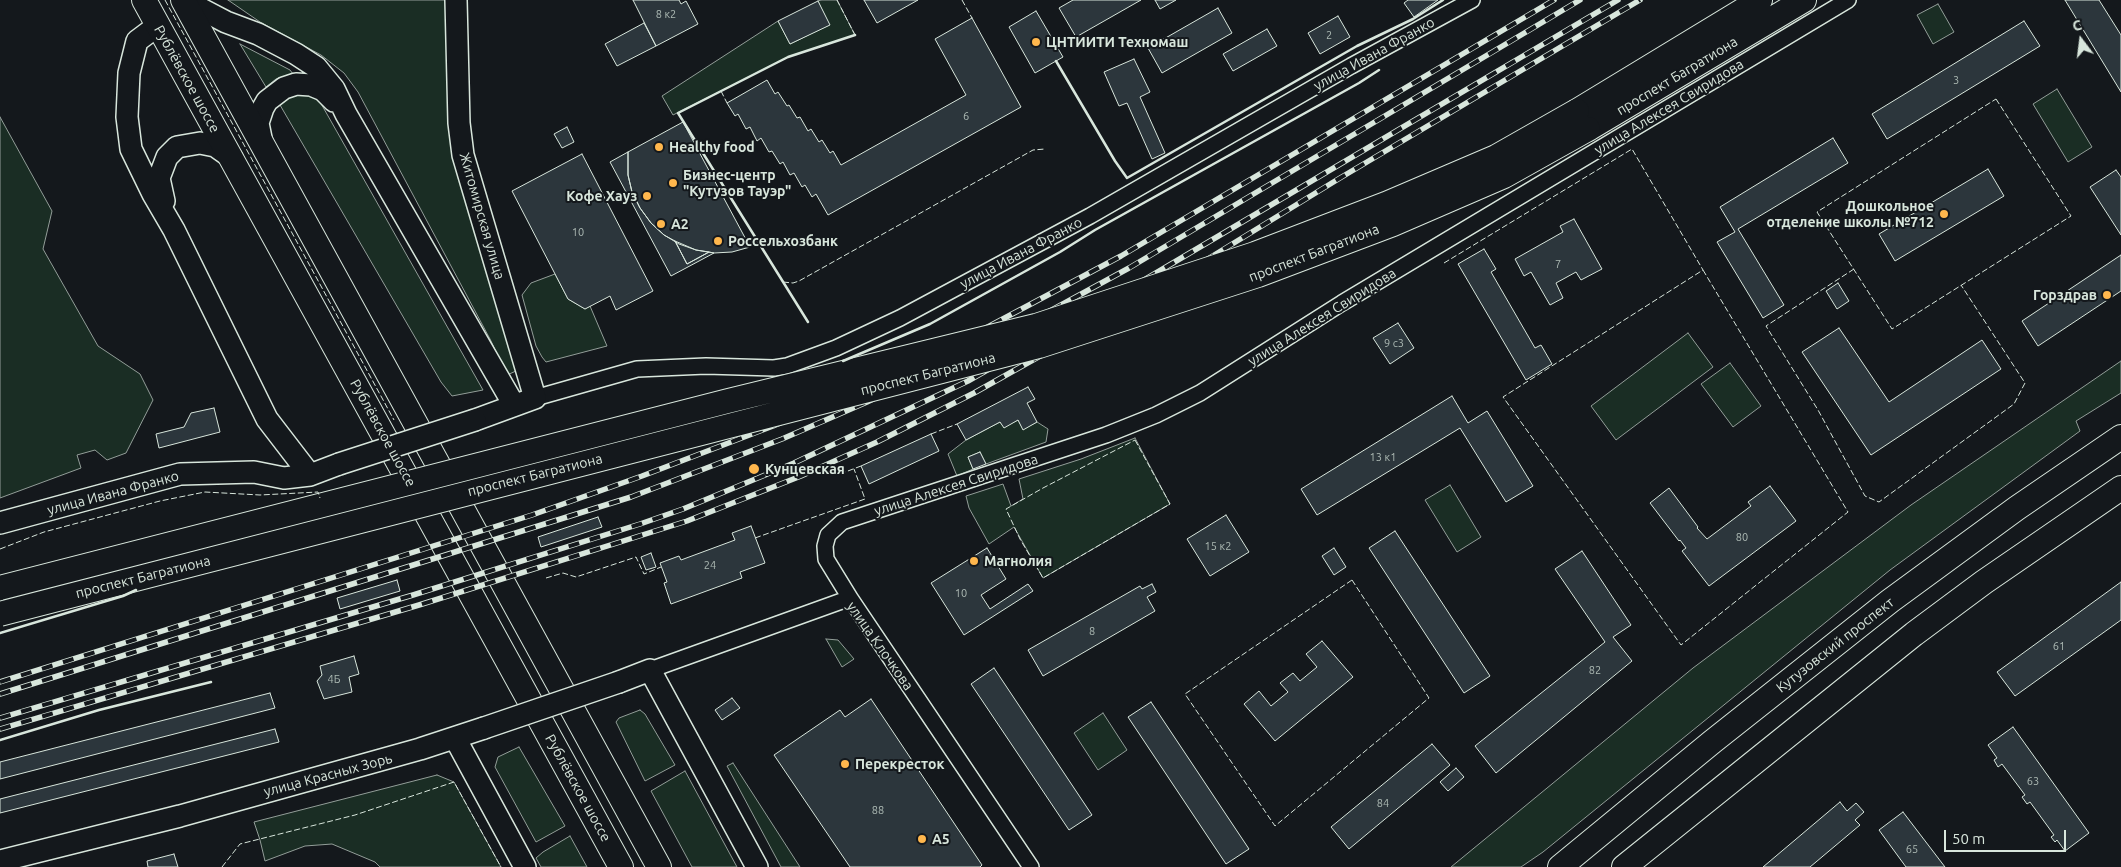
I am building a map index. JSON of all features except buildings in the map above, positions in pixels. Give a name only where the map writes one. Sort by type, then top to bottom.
[{"type":"main road","name":"Рублёвское шоссе","points":[[144,0],[621,867]]},
{"type":"main road","points":[[184,0],[262,146],[660,867]]},
{"type":"main road","name":"проспект Багратиона","points":[[0,614],[1039,346],[1258,275],[1384,227],[1504,176],[1760,0]]},
{"type":"main road","name":"проспект Багратиона","points":[[0,588],[728,401],[1036,326],[1255,254],[1386,204],[1583,120],[1804,0]]},
{"type":"main road","name":"Кутузовский проспект","points":[[1560,867],[1712,742],[1890,601],[2017,508],[2121,437]]},
{"type":"main road","points":[[1624,867],[1914,634],[1984,582],[2121,488]]},
{"type":"street","points":[[184,0],[226,22],[258,34],[296,54],[316,67],[334,89],[346,114],[514,405]]},
{"type":"street","name":"Житомирская улица","points":[[456,0],[459,123],[463,155],[535,398]]},
{"type":"street","name":"улица Ивана Франко","points":[[0,523],[180,474],[254,472],[284,478],[310,475],[535,398],[637,368],[706,366],[774,368],[787,366],[836,348],[900,318],[1090,216],[1351,66],[1472,0]]},
{"type":"street","name":"улица Алексея Свиридова","points":[[850,598],[826,559],[825,546],[828,536],[842,522],[1106,435],[1156,415],[1191,397],[1357,294],[1848,0]]},
{"type":"street","points":[[158,26],[137,41],[129,73],[127,97],[128,134],[131,149],[174,230],[268,419],[310,475]]},
{"type":"street","points":[[262,146],[258,123],[263,108],[267,101],[284,88],[296,84],[311,85],[323,90],[346,114]]},
{"type":"street","points":[[174,230],[158,178],[167,157],[177,147],[200,143],[216,146],[232,158]]},
{"type":"street","name":"улица Клочкова","points":[[650,670],[850,598],[1031,867]]},
{"type":"street","points":[[650,670],[757,867]]},
{"type":"street","name":"улица Красных Зорь","points":[[0,861],[180,816],[455,738],[650,670]]},
{"type":"street","points":[[455,738],[524,867]]},
{"type":"green space","points":[[228,0],[448,0],[451,124],[516,371],[507,375],[490,339],[358,92],[344,73],[321,55],[260,22]]},
{"type":"green space","points":[[837,0],[855,35],[788,57],[673,115],[662,96],[778,21],[790,44],[829,25],[818,1]]},
{"type":"green space","points":[[1938,4],[1954,32],[1933,44],[1917,15]]},
{"type":"green space","points":[[240,44],[290,70],[293,74],[276,79],[266,87]]},
{"type":"green space","points":[[2057,89],[2092,147],[2068,162],[2033,104]]},
{"type":"green space","points":[[304,93],[319,100],[483,390],[452,396],[441,382],[280,105],[285,98]]},
{"type":"green space","points":[[0,117],[52,211],[43,249],[98,346],[140,374],[153,400],[126,453],[107,460],[95,450],[77,455],[81,468],[0,498]]},
{"type":"green space","points":[[555,274],[568,299],[585,309],[590,306],[607,346],[546,362],[542,357],[536,346],[522,295],[531,283]]},
{"type":"green space","points":[[1688,333],[1713,367],[1616,440],[1591,406]]},
{"type":"green space","points":[[2121,361],[2121,393],[2076,421],[2080,431],[1890,570],[1543,852],[1521,867],[1451,867],[1693,668],[1911,505]]},
{"type":"green space","points":[[1730,363],[1761,406],[1733,427],[1701,384]]},
{"type":"green space","points":[[1018,420],[1023,429],[1037,422],[1048,429],[1046,442],[986,464],[980,452],[968,457],[973,469],[957,476],[948,454],[966,440],[1000,422],[1004,427]]},
{"type":"green space","points":[[1135,438],[1170,504],[1043,578],[1014,527],[989,544],[969,508],[966,496],[1003,484],[1011,506],[1023,499],[1019,479],[1081,459]]},
{"type":"green space","points":[[1450,485],[1481,537],[1457,552],[1425,500]]},
{"type":"green space","points":[[826,639],[838,640],[854,659],[842,667]]},
{"type":"green space","points":[[640,710],[645,714],[675,765],[645,781],[616,722],[619,718]]},
{"type":"green space","points":[[1103,713],[1127,750],[1098,770],[1074,733]]},
{"type":"green space","points":[[519,747],[565,826],[536,842],[495,767],[498,757]]},
{"type":"green space","points":[[733,763],[800,867],[781,867],[727,766]]},
{"type":"green space","points":[[685,771],[737,867],[692,867],[651,791]]},
{"type":"green space","points":[[437,775],[454,782],[501,867],[380,867],[375,862],[332,844],[305,846],[265,861],[254,822]]},
{"type":"green space","points":[[570,836],[587,867],[541,867],[536,858]]},
{"type":"railway","points":[[0,682],[532,515],[642,476],[773,426],[861,389],[984,329],[1121,256],[1554,0]]},
{"type":"railway","points":[[0,694],[631,497],[782,439],[867,402],[993,342],[1129,268],[1580,0]]},
{"type":"railway","points":[[0,718],[413,595],[640,524],[683,509],[794,463],[968,381],[1139,283],[1618,0]]},
{"type":"railway","points":[[0,729],[419,605],[687,521],[801,476],[877,442],[974,393],[1149,295],[1340,178],[1640,0]]},
{"type":"fence","points":[[165,0],[394,420]]},
{"type":"fence","points":[[837,0],[855,35]]},
{"type":"fence","points":[[962,0],[972,18]]},
{"type":"fence","points":[[721,91],[727,103]]},
{"type":"fence","points":[[1996,99],[2071,216],[1892,329],[1817,212],[1996,99]]},
{"type":"fence","points":[[783,282],[793,283],[799,281],[1033,150],[1045,149]]},
{"type":"fence","points":[[1444,263],[1632,149],[1703,270]]},
{"type":"fence","points":[[1854,269],[1766,326],[1818,410],[1865,496],[1879,502],[2014,404],[2025,383],[1961,285]]},
{"type":"fence","points":[[1703,270],[1848,512],[1681,645],[1503,397],[1703,270]]},
{"type":"fence","points":[[931,434],[957,424]]},
{"type":"fence","points":[[1135,440],[1170,504],[1043,578],[1020,539],[1006,509],[1135,440]]},
{"type":"fence","points":[[840,474],[861,466]]},
{"type":"fence","points":[[755,538],[865,499],[854,469]]},
{"type":"fence","points":[[0,549],[44,532],[160,501],[205,492],[260,495],[318,492],[320,498]]},
{"type":"fence","points":[[546,578],[563,573],[576,577],[636,557],[644,574],[661,567]]},
{"type":"fence","points":[[1352,580],[1429,698],[1275,826],[1185,694],[1352,580]]},
{"type":"fence","points":[[222,867],[240,844],[355,815],[454,782],[501,867]]},
{"type":"wall","points":[[1056,61],[1127,178],[1357,46],[1413,19],[1443,0]]},
{"type":"wall","points":[[808,322],[678,113],[788,57],[855,35]]},
{"type":"wall","points":[[843,361],[930,324],[1379,70]]},
{"type":"wall","points":[[0,633],[123,596],[136,590]]},
{"type":"wall","points":[[0,740],[99,710],[211,682]]},
{"type":"place","name":"ЦНТИИТИ Техномаш","points":[[1036,42]]},
{"type":"place","name":"Healthy food","points":[[659,147]]},
{"type":"place","name":"Бизнес-центр \"Кутузов Тауэр\"","points":[[673,183]]},
{"type":"place","name":"Кофе Хауз","points":[[647,196]]},
{"type":"place","name":"Дошкольное отделение школы №712","points":[[1944,214]]},
{"type":"place","name":"А2","points":[[661,224]]},
{"type":"place","name":"Россельхозбанк","points":[[718,241]]},
{"type":"place","name":"Горздрав","points":[[2107,295]]},
{"type":"place","name":"Кунцевская","points":[[754,469]]},
{"type":"place","name":"Магнолия","points":[[974,561]]},
{"type":"place","name":"Перекресток","points":[[845,764]]},
{"type":"place","name":"А5","points":[[922,839]]}]
